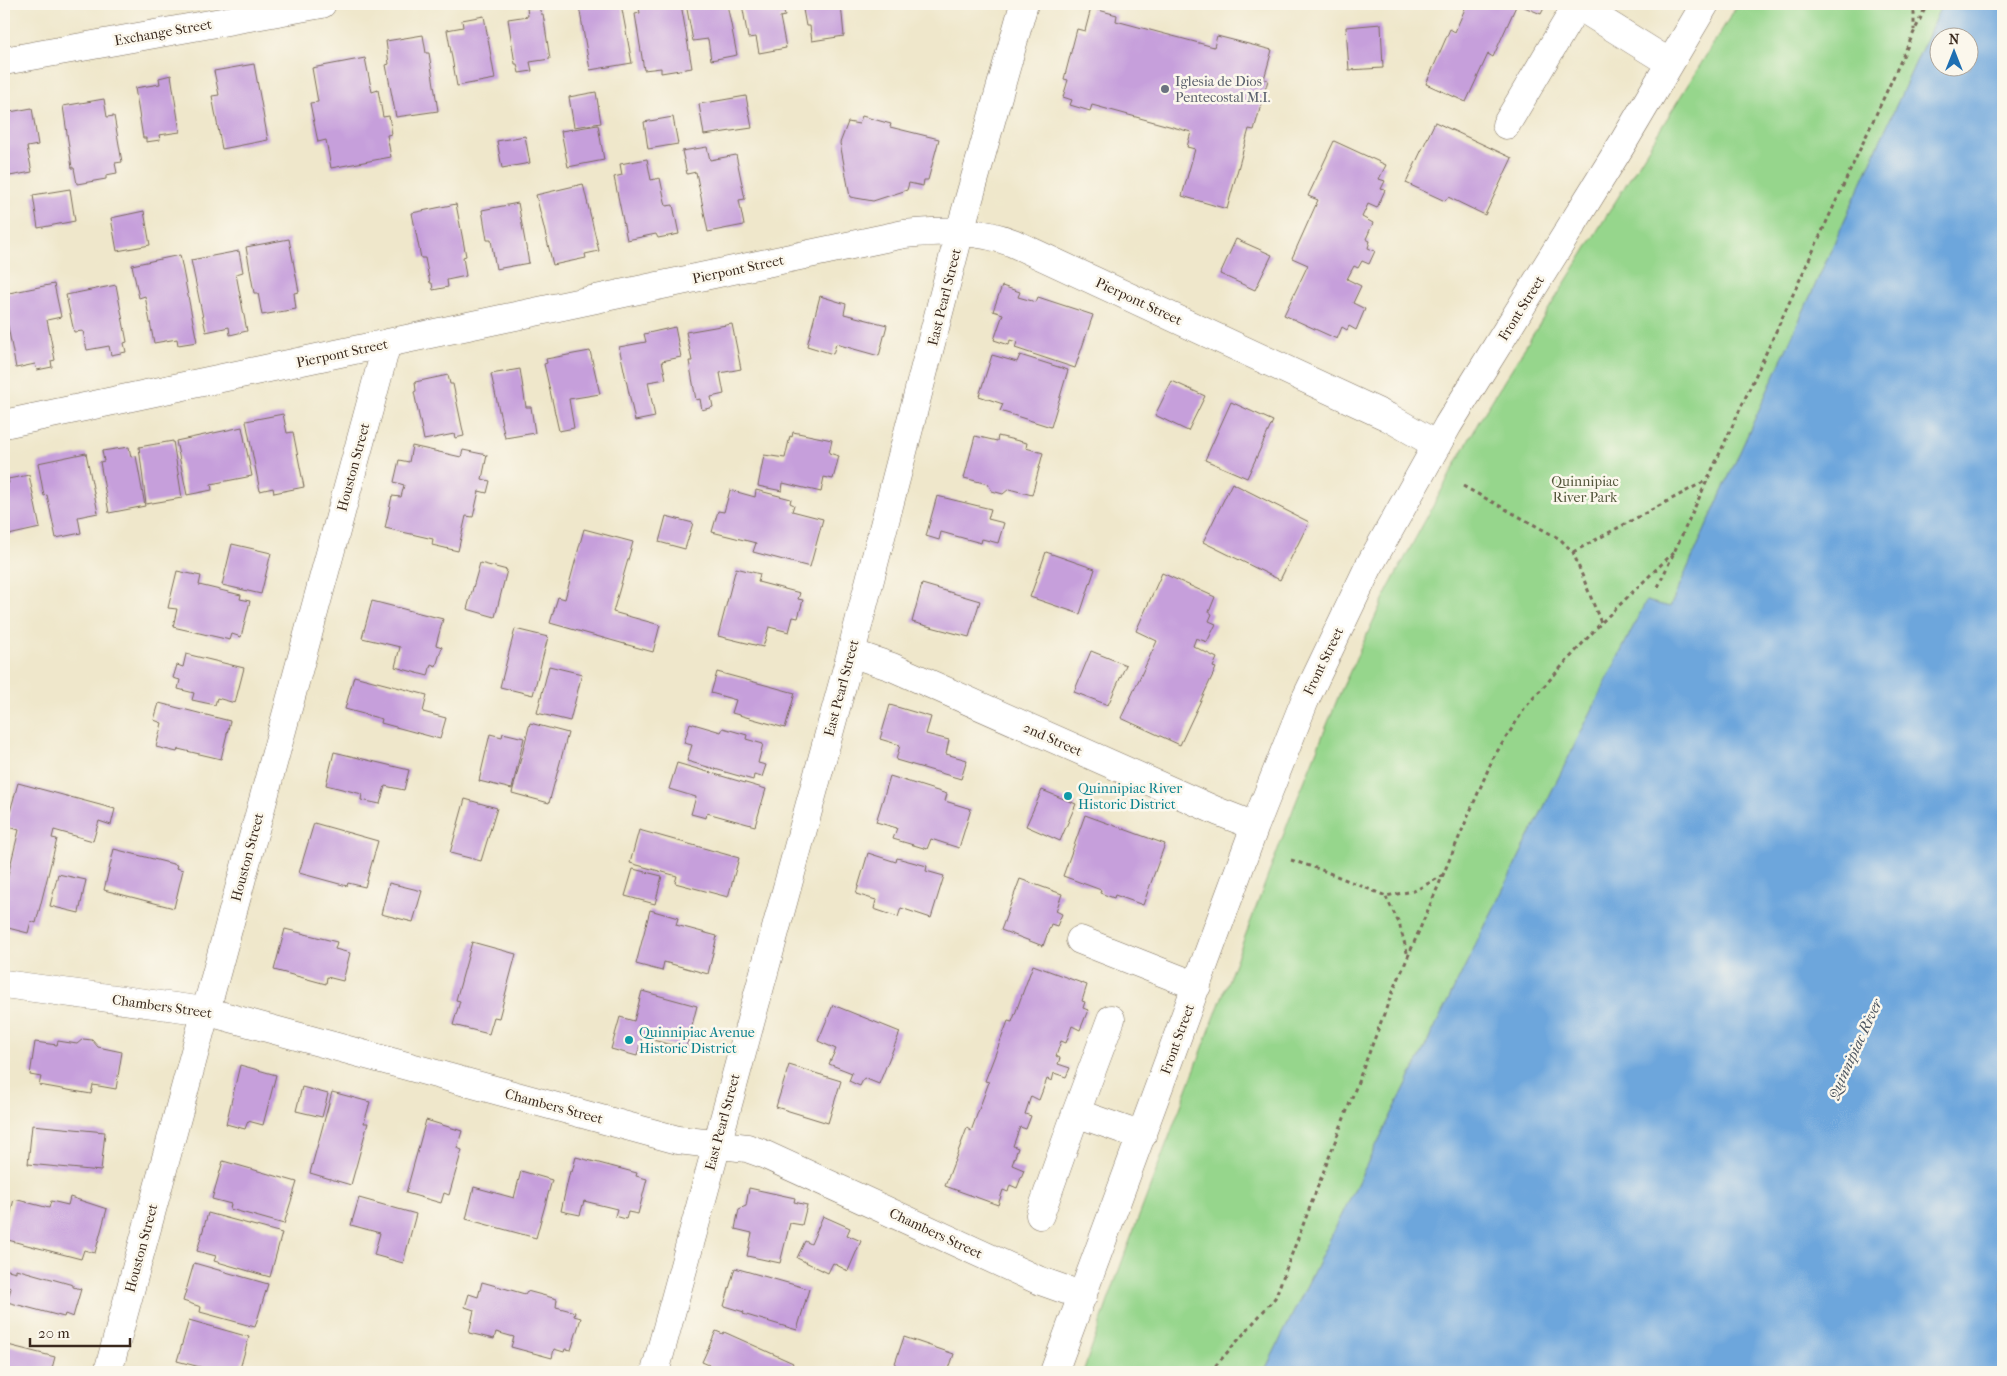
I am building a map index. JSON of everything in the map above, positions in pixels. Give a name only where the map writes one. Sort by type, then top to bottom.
[{"type":"street","name":"Exchange Street","points":[[4,61],[322,4]]},
{"type":"street","name":"East Pearl Street","points":[[655,1372],[851,653],[960,231],[1024,4]]},
{"type":"street","name":"Front Street","points":[[1054,1372],[1255,826],[1305,700],[1368,568],[1437,445],[1706,4]]},
{"type":"street","points":[[1506,125],[1577,5],[1670,63]]},
{"type":"street","name":"Pierpont Street","points":[[4,424],[904,234],[960,231],[996,236],[1013,242],[1388,417],[1437,445]]},
{"type":"street","name":"Houston Street","points":[[108,1372],[387,343]]},
{"type":"street","name":"2nd Street","points":[[851,653],[892,667],[1218,812],[1255,826]]},
{"type":"street","points":[[1080,940],[1197,986]]},
{"type":"street","name":"Chambers Street","points":[[4,984],[205,1011],[678,1140],[718,1143],[747,1148],[762,1153],[1038,1280],[1082,1296]]},
{"type":"street","points":[[1040,1215],[1111,1019]]},
{"type":"street","points":[[1076,1113],[1142,1136]]},
{"type":"path","points":[[1912,4],[1914,10],[1914,33]]},
{"type":"path","points":[[1658,587],[1927,4]]},
{"type":"path","points":[[1573,552],[1707,480]]},
{"type":"path","points":[[1463,486],[1560,539],[1573,552],[1601,623]]},
{"type":"path","points":[[1210,1372],[1276,1298],[1408,957],[1493,758],[1528,705],[1601,623],[1675,551]]},
{"type":"path","points":[[1291,860],[1319,869],[1386,896],[1414,891],[1442,876]]},
{"type":"path","points":[[1386,896],[1399,922],[1408,957]]},
{"type":"green space","name":"Quinnipiac River Park","points":[[1738,4],[1942,4],[1670,607],[1646,601],[1264,1372],[1083,1372],[1124,1256],[1294,807],[1339,695],[1388,589],[1478,423]]},
{"type":"water","name":"Quinnipiac River","points":[[1942,4],[2003,4],[2003,1372],[1264,1372],[1646,601],[1670,607],[1930,31],[1930,78],[1980,78],[1980,28],[1931,28]]},
{"type":"building","points":[[589,4],[621,4],[632,63],[590,70],[579,6]]},
{"type":"building","points":[[638,4],[681,4],[692,68],[661,73],[661,68],[644,70],[635,14],[640,13]]},
{"type":"building","points":[[686,4],[727,4],[737,55],[711,60],[708,39],[693,41]]},
{"type":"building","points":[[742,4],[782,4],[785,16],[780,17],[786,48],[759,53],[756,37],[748,38]]},
{"type":"building","points":[[802,4],[841,4],[844,36],[812,41],[810,26],[806,26]]},
{"type":"building","points":[[1467,4],[1517,4],[1493,57],[1488,54],[1466,102],[1426,84],[1450,29],[1455,32]]},
{"type":"building","points":[[1517,4],[1546,4],[1541,14]]},
{"type":"building","points":[[539,7],[541,14],[543,14],[550,59],[530,62],[532,71],[519,73],[517,64],[515,64],[508,19],[528,16],[527,8]]},
{"type":"building","name":"Iglesia de Dios Pentecostal M.I.","points":[[1091,8],[1117,15],[1116,21],[1214,47],[1217,36],[1272,50],[1264,79],[1268,80],[1254,130],[1249,129],[1227,209],[1182,196],[1195,149],[1187,147],[1191,132],[1092,105],[1090,111],[1070,105],[1072,100],[1063,97],[1068,80],[1064,79],[1077,29],[1085,31]]},
{"type":"building","points":[[484,16],[495,79],[457,86],[447,30],[463,27],[462,20]]},
{"type":"building","points":[[1381,24],[1383,68],[1349,70],[1346,27]]},
{"type":"building","points":[[423,35],[426,53],[429,53],[438,111],[396,117],[386,65],[389,64],[386,41]]},
{"type":"building","points":[[365,58],[372,92],[378,90],[383,117],[389,116],[392,134],[387,135],[391,157],[331,168],[326,140],[318,142],[310,103],[318,102],[312,68]]},
{"type":"building","points":[[254,64],[268,140],[222,149],[212,96],[219,95],[214,71]]},
{"type":"building","points":[[171,75],[180,132],[159,135],[160,140],[146,142],[146,138],[143,138],[135,88],[160,84],[159,78]]},
{"type":"building","points":[[596,92],[601,123],[574,127],[569,97]]},
{"type":"building","points":[[746,96],[752,128],[704,135],[699,104]]},
{"type":"building","points":[[104,99],[107,117],[114,116],[122,162],[115,163],[117,173],[106,175],[106,179],[77,184],[74,168],[72,168],[63,106]]},
{"type":"building","points":[[32,108],[38,145],[27,147],[32,172],[4,177],[4,113]]},
{"type":"building","points":[[862,116],[891,124],[890,127],[939,139],[928,180],[924,180],[923,186],[909,183],[907,190],[873,201],[850,197],[840,143],[848,122],[859,124]]},
{"type":"building","points":[[673,117],[678,144],[648,149],[644,122]]},
{"type":"building","points":[[1435,122],[1512,158],[1485,215],[1448,197],[1445,201],[1406,183]]},
{"type":"building","points":[[598,125],[604,160],[568,167],[561,131]]},
{"type":"building","points":[[525,136],[530,163],[502,168],[497,141]]},
{"type":"building","points":[[1334,141],[1386,165],[1379,179],[1385,181],[1381,189],[1385,190],[1377,208],[1368,204],[1362,217],[1373,223],[1366,239],[1370,241],[1368,248],[1375,251],[1369,264],[1362,261],[1358,268],[1354,266],[1347,279],[1361,286],[1353,303],[1365,309],[1356,330],[1349,326],[1347,330],[1342,327],[1337,339],[1284,315],[1308,265],[1292,258],[1318,200],[1308,196]]},
{"type":"building","points":[[707,147],[710,160],[736,155],[745,199],[739,200],[744,225],[708,232],[696,172],[687,174],[682,151]]},
{"type":"building","points":[[647,159],[651,180],[660,178],[666,206],[673,205],[679,234],[658,238],[656,234],[627,240],[614,177],[622,175],[620,164]]},
{"type":"building","points":[[583,184],[599,251],[585,254],[586,258],[553,265],[536,195]]},
{"type":"building","points":[[70,189],[75,221],[38,228],[33,195]]},
{"type":"building","points":[[518,203],[529,263],[496,269],[491,240],[487,240],[482,210]]},
{"type":"building","points":[[456,204],[466,256],[463,257],[466,276],[447,280],[448,287],[433,290],[425,258],[421,258],[412,213]]},
{"type":"building","points":[[144,211],[150,245],[117,251],[111,218]]},
{"type":"building","points":[[289,239],[299,292],[294,293],[296,309],[262,315],[258,293],[254,293],[246,247]]},
{"type":"building","points":[[1236,239],[1272,255],[1255,290],[1220,274]]},
{"type":"building","points":[[239,251],[243,272],[236,274],[247,331],[230,335],[229,327],[206,332],[191,260]]},
{"type":"building","points":[[180,255],[197,342],[178,345],[177,339],[154,343],[145,296],[139,298],[132,265]]},
{"type":"building","points":[[54,284],[61,317],[47,320],[55,360],[51,361],[52,367],[37,370],[35,364],[16,368],[4,306],[4,294]]},
{"type":"building","points":[[116,285],[127,342],[124,343],[126,352],[111,355],[109,346],[87,350],[83,331],[74,332],[66,295]]},
{"type":"building","points":[[1002,286],[1020,292],[1018,297],[1036,302],[1038,297],[1093,315],[1075,368],[1015,348],[1017,342],[1010,340],[1009,345],[994,340],[1003,314],[993,311]]},
{"type":"building","points":[[820,296],[846,304],[844,314],[887,325],[879,356],[836,344],[833,354],[807,346]]},
{"type":"building","points":[[732,324],[741,369],[720,373],[724,394],[711,397],[713,407],[702,410],[700,399],[696,400],[689,361],[692,361],[686,332]]},
{"type":"building","points":[[675,327],[681,357],[662,361],[666,379],[648,382],[655,417],[635,421],[619,347],[646,342],[644,334]]},
{"type":"building","points":[[590,351],[600,394],[569,399],[574,428],[559,431],[544,364],[547,363],[546,359]]},
{"type":"building","points":[[992,355],[1017,362],[1020,355],[1068,370],[1051,427],[1000,411],[1003,404],[979,396]]},
{"type":"building","points":[[520,369],[526,407],[531,407],[535,433],[505,438],[491,374]]},
{"type":"building","points":[[448,375],[450,384],[453,384],[464,436],[455,438],[454,434],[424,440],[414,392],[416,391],[415,382]]},
{"type":"building","points":[[1172,381],[1205,396],[1188,431],[1155,415]]},
{"type":"building","points":[[1231,402],[1273,421],[1247,478],[1205,460]]},
{"type":"building","points":[[283,414],[287,433],[293,432],[304,487],[274,493],[273,488],[260,491],[246,421]]},
{"type":"building","points":[[242,427],[252,476],[211,484],[212,490],[187,495],[176,441]]},
{"type":"building","points":[[793,432],[832,440],[829,453],[839,456],[833,479],[824,477],[821,492],[783,483],[782,491],[758,486],[764,455],[785,458],[790,436],[792,437]]},
{"type":"building","points":[[975,436],[997,441],[998,436],[1027,443],[1026,448],[1043,453],[1032,495],[1009,489],[1003,494],[992,491],[988,484],[964,478]]},
{"type":"building","points":[[173,441],[182,498],[146,504],[139,447]]},
{"type":"building","points":[[412,446],[461,457],[463,450],[487,455],[482,479],[490,481],[487,493],[479,491],[473,517],[466,516],[458,551],[432,545],[433,539],[385,528],[392,496],[401,497],[404,485],[394,482],[399,460],[409,462]]},
{"type":"building","points":[[129,447],[131,457],[136,456],[145,506],[109,513],[100,462],[104,461],[102,451]]},
{"type":"building","points":[[86,453],[98,513],[78,517],[81,533],[56,538],[47,495],[44,496],[38,463]]},
{"type":"building","points":[[29,475],[40,528],[4,536],[4,484],[9,483],[8,479]]},
{"type":"building","points":[[1232,483],[1309,522],[1280,580],[1203,542]]},
{"type":"building","points":[[730,490],[755,497],[756,490],[791,499],[790,503],[794,505],[792,511],[823,519],[810,567],[753,552],[756,543],[712,532],[718,511],[724,512]]},
{"type":"building","points":[[937,496],[991,509],[988,519],[1004,523],[998,543],[982,539],[981,543],[941,532],[939,540],[926,536]]},
{"type":"building","points":[[666,516],[693,523],[685,549],[659,542]]},
{"type":"building","points":[[584,529],[633,542],[613,612],[660,625],[653,652],[550,623],[558,597],[565,599]]},
{"type":"building","points":[[232,544],[271,553],[261,594],[222,585]]},
{"type":"building","points":[[1046,552],[1095,569],[1080,614],[1030,597]]},
{"type":"building","points":[[480,563],[507,570],[495,617],[467,609]]},
{"type":"building","points":[[736,568],[760,574],[758,582],[800,593],[798,599],[803,600],[798,618],[793,617],[789,632],[769,627],[763,647],[718,636]]},
{"type":"building","points":[[177,571],[201,576],[199,585],[241,595],[240,599],[250,601],[241,637],[232,634],[230,640],[173,627],[177,609],[168,608]]},
{"type":"building","points":[[1162,573],[1215,597],[1209,612],[1212,614],[1209,621],[1216,624],[1207,642],[1196,638],[1193,646],[1217,658],[1213,667],[1216,668],[1180,745],[1121,718],[1157,641],[1136,631]]},
{"type":"building","points":[[922,584],[980,601],[969,637],[912,622]]},
{"type":"building","points":[[372,601],[443,619],[436,645],[442,647],[436,666],[431,664],[428,676],[395,667],[400,647],[362,638]]},
{"type":"building","points":[[515,629],[548,637],[533,695],[500,687]]},
{"type":"building","points":[[1091,651],[1126,665],[1108,705],[1074,692]]},
{"type":"building","points":[[186,654],[244,668],[235,703],[217,698],[215,705],[192,700],[194,693],[178,689],[180,680],[173,678],[177,665],[183,667]]},
{"type":"building","points":[[549,666],[582,674],[570,721],[537,713]]},
{"type":"building","points":[[717,672],[795,693],[785,728],[732,713],[736,700],[711,693]]},
{"type":"building","points":[[354,676],[427,695],[423,712],[446,718],[440,739],[381,723],[382,719],[345,709]]},
{"type":"building","points":[[159,703],[230,721],[221,759],[178,749],[177,752],[156,747],[162,723],[154,720]]},
{"type":"building","points":[[890,705],[931,717],[926,734],[949,740],[946,754],[967,760],[961,779],[896,760],[900,745],[880,739]]},
{"type":"building","points":[[530,723],[568,733],[549,803],[512,793]]},
{"type":"building","points":[[690,723],[721,732],[723,728],[747,735],[746,739],[763,744],[758,763],[766,765],[762,777],[754,775],[753,780],[687,761],[692,745],[684,743]]},
{"type":"building","points":[[503,733],[524,738],[512,789],[479,781],[490,734],[502,737]]},
{"type":"building","points":[[334,752],[409,770],[404,790],[385,786],[380,804],[361,800],[362,794],[326,785]]},
{"type":"building","points":[[677,763],[766,789],[755,826],[707,813],[706,818],[691,814],[696,797],[669,789]]},
{"type":"building","points":[[890,776],[947,794],[945,801],[971,809],[959,848],[931,839],[927,849],[893,839],[897,828],[876,822]]},
{"type":"building","points":[[18,783],[115,809],[111,825],[99,821],[93,841],[54,830],[52,838],[57,839],[36,923],[31,921],[28,933],[4,927],[4,891],[19,830],[6,826]]},
{"type":"building","points":[[1042,790],[1076,804],[1060,841],[1026,826]]},
{"type":"building","points":[[465,799],[497,808],[481,861],[450,853]]},
{"type":"building","points":[[1085,815],[1165,844],[1143,905],[1115,895],[1114,898],[1100,893],[1101,890],[1063,876]]},
{"type":"building","points":[[314,823],[378,841],[365,887],[348,883],[347,886],[299,873]]},
{"type":"building","points":[[639,830],[739,858],[728,897],[675,883],[677,876],[630,863]]},
{"type":"building","points":[[114,849],[177,865],[176,868],[183,870],[174,908],[104,890]]},
{"type":"building","points":[[868,853],[896,862],[897,858],[927,866],[926,871],[944,876],[931,918],[901,908],[898,917],[874,909],[876,900],[856,894]]},
{"type":"building","points":[[633,869],[662,876],[655,904],[625,896]]},
{"type":"building","points":[[58,874],[86,880],[79,913],[50,906]]},
{"type":"building","points":[[1020,879],[1062,894],[1056,911],[1062,914],[1057,926],[1051,924],[1043,946],[1001,930]]},
{"type":"building","points":[[389,883],[422,891],[413,922],[381,914]]},
{"type":"building","points":[[650,910],[678,918],[676,925],[717,936],[708,974],[664,962],[662,971],[636,964]]},
{"type":"building","points":[[285,929],[337,942],[335,949],[350,953],[343,981],[327,977],[326,984],[274,970]]},
{"type":"building","points":[[472,942],[516,954],[499,1018],[494,1017],[489,1034],[453,1025],[460,1001],[456,1000]]},
{"type":"building","points":[[1033,965],[1087,985],[1082,1001],[1085,1002],[1083,1008],[1088,1010],[1080,1030],[1072,1026],[1066,1043],[1061,1041],[1056,1056],[1060,1058],[1058,1064],[1070,1068],[1066,1077],[1054,1073],[1052,1081],[1047,1079],[1039,1100],[1031,1096],[1025,1114],[1031,1116],[1026,1129],[1020,1127],[1013,1146],[1018,1148],[1012,1165],[1024,1170],[1017,1188],[1010,1185],[1008,1192],[1003,1190],[998,1205],[945,1186],[967,1128],[971,1131],[989,1082],[985,1081],[1008,1021],[1012,1022]]},
{"type":"building","points":[[642,991],[697,1006],[686,1049],[642,1037],[637,1056],[611,1049],[620,1017],[634,1021]]},
{"type":"building","points":[[833,1005],[900,1032],[879,1084],[864,1078],[860,1086],[849,1081],[852,1073],[829,1064],[836,1049],[818,1041]]},
{"type":"building","points":[[83,1039],[92,1040],[98,1047],[122,1052],[116,1089],[93,1085],[91,1094],[39,1085],[41,1077],[30,1075],[35,1042],[57,1045],[58,1041],[77,1044]]},
{"type":"building","points":[[240,1065],[276,1075],[263,1125],[248,1121],[245,1129],[226,1124]]},
{"type":"building","points":[[789,1065],[841,1081],[828,1123],[776,1107]]},
{"type":"building","points":[[302,1087],[328,1094],[322,1117],[296,1111]]},
{"type":"building","points":[[332,1092],[370,1102],[364,1123],[368,1123],[351,1185],[310,1173]]},
{"type":"building","points":[[426,1120],[462,1131],[457,1148],[462,1150],[449,1195],[444,1193],[441,1203],[406,1193]]},
{"type":"building","points":[[32,1125],[105,1132],[101,1171],[28,1164]]},
{"type":"building","points":[[576,1157],[637,1173],[636,1176],[647,1179],[638,1214],[628,1212],[626,1219],[615,1216],[617,1209],[584,1201],[580,1215],[561,1211],[570,1171],[572,1172]]},
{"type":"building","points":[[223,1161],[297,1182],[284,1224],[230,1209],[231,1204],[212,1199]]},
{"type":"building","points":[[521,1171],[552,1180],[536,1238],[466,1219],[474,1187],[514,1198]]},
{"type":"building","points":[[749,1188],[795,1198],[794,1202],[807,1205],[802,1225],[790,1223],[780,1263],[747,1256],[752,1233],[735,1229],[739,1209],[746,1206]]},
{"type":"building","points":[[70,1197],[107,1209],[95,1253],[84,1250],[81,1259],[4,1239],[14,1199],[49,1208],[51,1201],[68,1205]]},
{"type":"building","points":[[359,1198],[416,1214],[403,1263],[374,1255],[380,1233],[351,1225]]},
{"type":"building","points":[[208,1213],[282,1233],[270,1277],[214,1261],[216,1256],[197,1251]]},
{"type":"building","points":[[823,1216],[850,1228],[847,1235],[861,1241],[848,1271],[833,1263],[828,1273],[797,1258],[805,1241],[811,1244]]},
{"type":"building","points":[[194,1263],[268,1284],[255,1327],[200,1312],[201,1307],[183,1301]]},
{"type":"building","points":[[735,1268],[809,1289],[797,1330],[743,1314],[744,1312],[724,1306]]},
{"type":"building","points":[[4,1269],[16,1272],[16,1269],[81,1289],[73,1317],[65,1314],[64,1317],[7,1302],[11,1288],[4,1286]]},
{"type":"building","points":[[482,1282],[525,1294],[527,1291],[557,1299],[556,1307],[575,1312],[574,1316],[581,1318],[571,1350],[565,1349],[564,1352],[554,1349],[552,1358],[511,1347],[514,1337],[496,1332],[494,1339],[469,1333],[474,1310],[465,1307],[469,1294],[478,1297]]},
{"type":"building","points":[[189,1320],[249,1337],[239,1372],[219,1372],[177,1361]]},
{"type":"building","points":[[716,1331],[723,1334],[724,1332],[793,1363],[789,1372],[719,1372],[708,1367],[709,1365],[702,1362]]},
{"type":"building","points":[[904,1337],[954,1354],[948,1372],[892,1372]]},
{"type":"building","points":[[4,1344],[55,1357],[51,1372],[4,1372]]},
{"type":"place","name":"Iglesia de Dios Pentecostal M.I.","points":[[1165,89]]},
{"type":"place","name":"Quinnipiac River Historic District","points":[[1068,796]]},
{"type":"place","name":"Quinnipiac Avenue Historic District","points":[[629,1040]]}]
